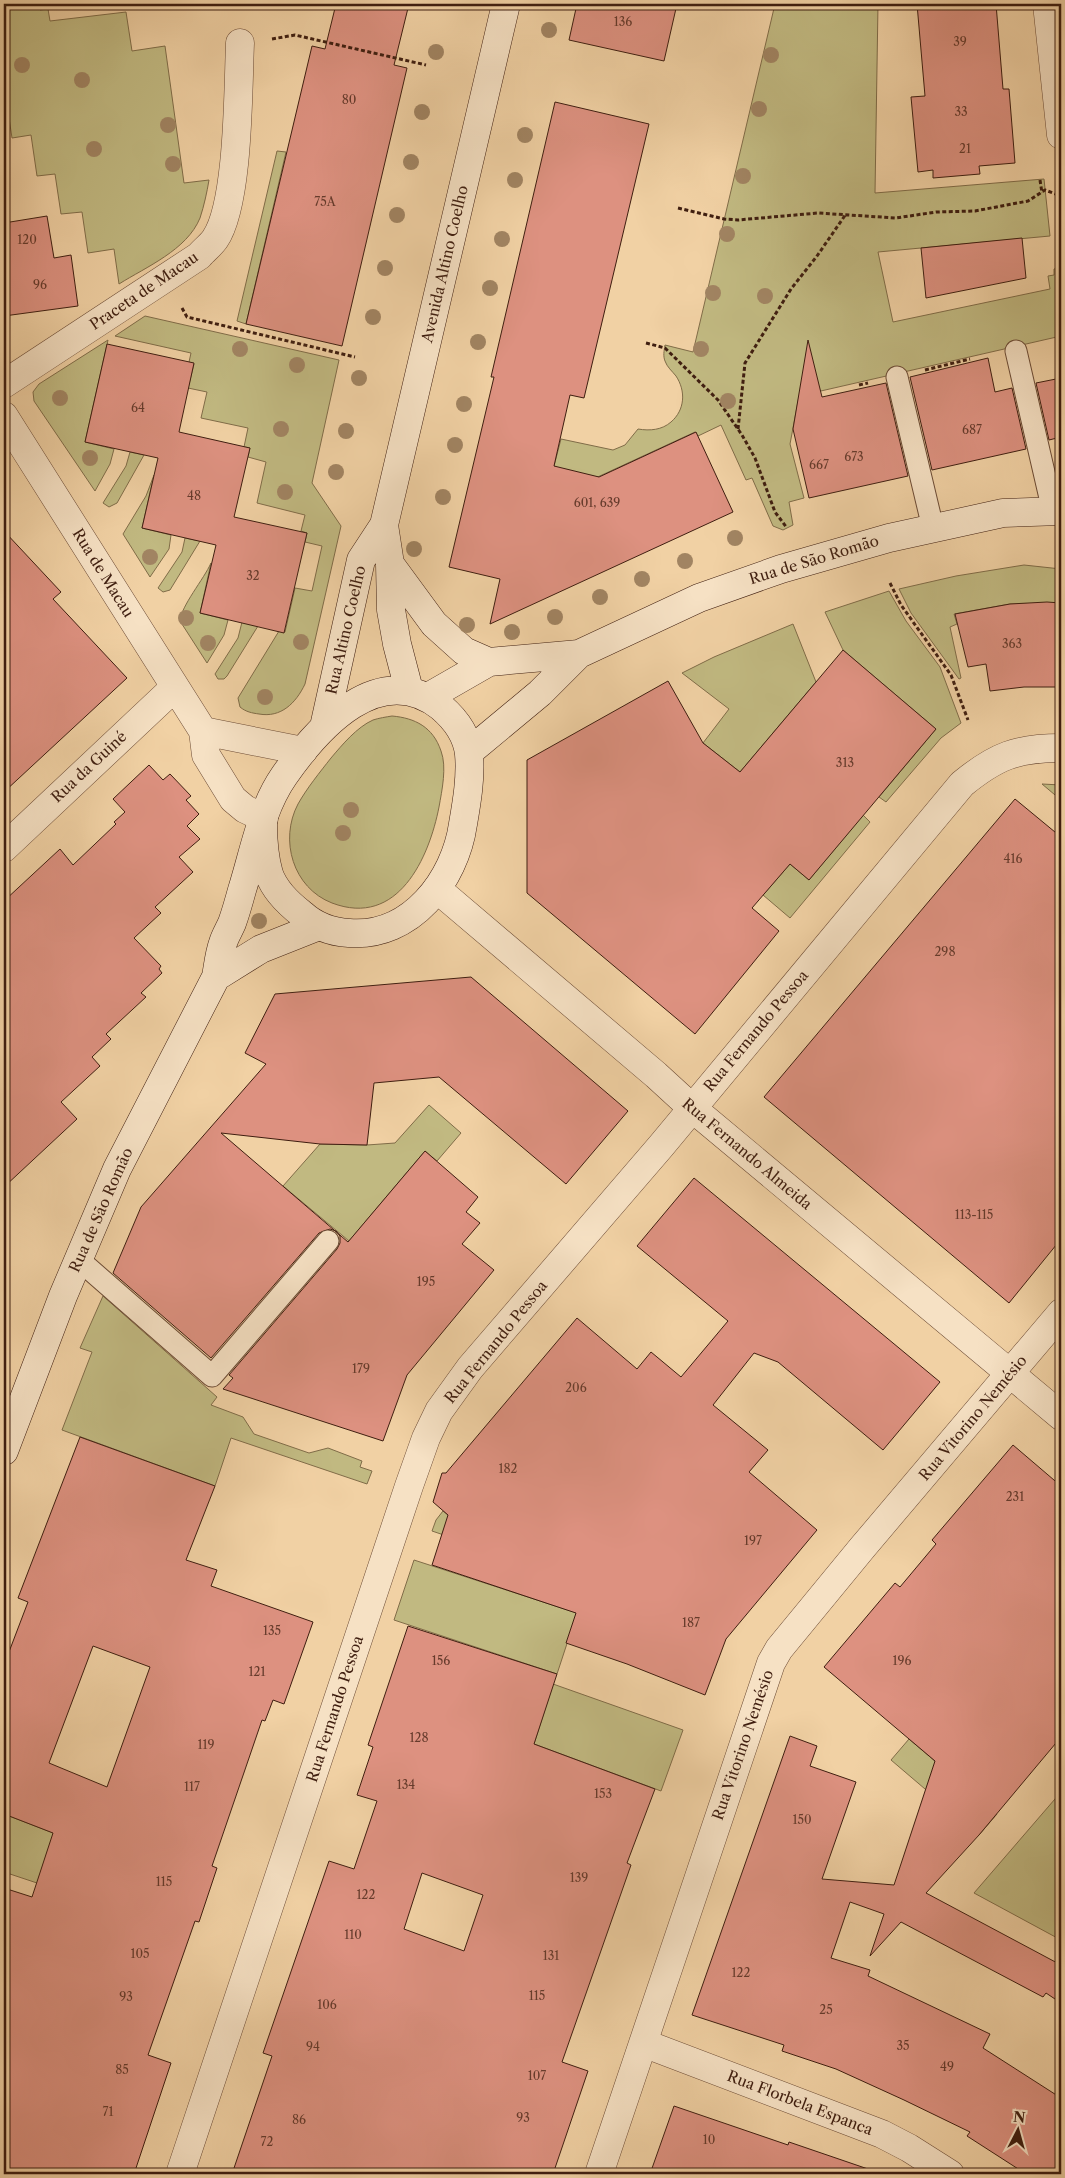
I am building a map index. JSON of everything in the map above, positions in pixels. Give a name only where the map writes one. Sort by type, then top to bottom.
[{"type":"street","name":"Avenida Altino Coelho","points":[[384,525],[506,4]]},
{"type":"street","points":[[1047,4],[1061,135]]},
{"type":"street","name":"Praceta de Macau","points":[[4,384],[199,256],[215,239],[224,220],[233,171],[240,43]]},
{"type":"street","name":"Rua de Macau","points":[[4,416],[203,731],[206,755],[233,799],[244,809],[263,820]]},
{"type":"street","name":"Rua de São Romão","points":[[4,1451],[78,1260],[117,1169],[216,977],[222,943],[232,922],[271,799],[283,777],[324,727],[348,706],[374,694],[418,693],[489,662],[579,654],[699,598],[739,583],[843,551],[933,528],[1003,513],[1059,512]]},
{"type":"street","name":"Rua Altino Coelho","points":[[384,525],[390,564],[391,610],[397,644],[418,693]]},
{"type":"street","name":"Rua Altino Coelho","points":[[324,727],[361,560],[384,525]]},
{"type":"street","points":[[390,564],[434,624],[464,651],[489,662]]},
{"type":"street","name":"Rua de São Romão","points":[[469,752],[540,693],[579,654]]},
{"type":"street","name":"Rua da Guiné","points":[[4,848],[175,687]]},
{"type":"street","name":"Rua de São Romão","points":[[263,820],[263,851],[270,877],[286,902],[319,926],[340,932],[363,934],[388,928],[420,909],[437,889],[452,866],[463,827],[469,776],[469,752],[464,735],[452,716],[418,693]]},
{"type":"street","points":[[203,731],[303,751]]},
{"type":"street","name":"Rua Fernando Pessoa","points":[[180,2174],[409,1486],[426,1438],[439,1411],[470,1368],[692,1108],[962,784],[985,766],[1002,757],[1036,748],[1061,748]]},
{"type":"street","name":"Rua Fernando Almeida","points":[[437,889],[692,1108],[1061,1416]]},
{"type":"street","points":[[216,977],[260,949],[319,926]]},
{"type":"street","name":"Rua Vitorino Nemésio","points":[[599,2174],[770,1663],[779,1649],[862,1548],[1061,1313]]},
{"type":"street","name":"Rua Florbela Espanca","points":[[643,2043],[882,2134],[909,2148],[950,2174]]},
{"type":"lane","points":[[1016,351],[1059,512]]},
{"type":"lane","points":[[897,376],[933,528]]},
{"type":"lane","points":[[78,1260],[212,1376],[328,1241]]},
{"type":"path","points":[[280,38],[295,35],[426,64]]},
{"type":"path","points":[[1040,180],[1042,193]]},
{"type":"path","points":[[678,208],[724,219],[738,220],[794,214],[846,214],[896,218],[936,212],[975,211],[1028,201],[1045,190],[1061,196]]},
{"type":"path","points":[[738,429],[745,363],[791,289],[846,214]]},
{"type":"path","points":[[179,302],[187,317],[355,356]]},
{"type":"path","points":[[646,343],[665,348],[718,400],[755,458],[775,512],[786,528]]},
{"type":"path","points":[[890,583],[901,606],[951,675],[968,720]]},
{"type":"shaded area","points":[[4,4],[39,4],[40,10],[48,9],[50,21],[126,12],[132,51],[165,46],[184,183],[209,180],[200,218],[186,239],[165,257],[119,284],[114,249],[88,253],[82,212],[61,214],[55,174],[37,176],[31,135],[12,138],[6,98],[4,98]]},
{"type":"shaded area","points":[[775,4],[878,4],[875,193],[1044,179],[1050,236],[878,252],[893,322],[1050,289],[1048,276],[1054,275],[1054,269],[1061,267],[1061,336],[799,396],[790,444],[804,498],[789,502],[793,525],[783,530],[773,526],[752,478],[746,480],[721,425],[698,436],[695,432],[563,493],[554,466],[561,439],[613,450],[625,445],[638,429],[651,430],[664,427],[679,412],[683,394],[676,376],[665,361],[665,345],[693,352]]},
{"type":"shaded area","points":[[277,151],[286,152],[246,324],[237,321]]},
{"type":"shaded area","points":[[145,316],[339,360],[312,483],[341,526],[305,684],[287,708],[274,714],[251,713],[240,707],[238,698],[279,631],[285,632],[295,588],[312,591],[322,546],[305,542],[307,533],[301,531],[305,515],[257,503],[266,462],[248,457],[250,448],[244,447],[248,428],[201,418],[207,392],[188,388],[194,364],[189,362],[191,353],[115,336]]},
{"type":"shaded area","points":[[108,340],[85,442],[114,449],[110,464],[95,491],[34,401],[33,392],[39,384]]},
{"type":"shaded area","points":[[130,452],[144,455],[117,503],[109,507],[103,503],[126,466]]},
{"type":"shaded area","points":[[154,475],[142,528],[171,535],[169,549],[150,577],[123,534],[146,496]]},
{"type":"shaded area","points":[[185,538],[200,541],[170,590],[163,592],[158,588],[182,552]]},
{"type":"shaded area","points":[[211,563],[200,613],[228,620],[224,635],[207,663],[180,621],[188,600]]},
{"type":"shaded area","points":[[1024,565],[1061,569],[1061,603],[1010,604],[954,614],[957,624],[950,627],[961,678],[959,679],[911,613],[899,589],[956,576]]},
{"type":"shaded area","points":[[889,591],[906,621],[940,667],[961,723],[941,738],[886,802],[879,797],[936,729],[843,650],[825,612]]},
{"type":"shaded area","points":[[242,622],[258,626],[227,676],[224,679],[218,679],[215,674],[238,638]]},
{"type":"shaded area","points":[[793,624],[816,682],[740,772],[703,743],[729,709],[682,673],[714,657]]},
{"type":"shaded area","points":[[392,716],[408,719],[422,725],[438,743],[444,764],[439,807],[434,827],[418,866],[406,884],[392,897],[375,906],[355,908],[332,903],[319,896],[299,875],[290,847],[292,818],[309,786],[350,737],[361,727],[373,720]]},
{"type":"shaded area","points":[[1042,784],[1061,785],[1061,800]]},
{"type":"shaded area","points":[[863,815],[870,822],[790,918],[763,895],[790,864],[809,880]]},
{"type":"shaded area","points":[[429,1105],[461,1133],[437,1161],[425,1151],[349,1241],[283,1186],[320,1144],[367,1145],[395,1143]]},
{"type":"shaded area","points":[[103,1296],[217,1397],[211,1405],[243,1417],[254,1434],[309,1453],[328,1448],[362,1461],[360,1467],[372,1471],[367,1484],[231,1438],[215,1486],[62,1430],[92,1352],[80,1348]]},
{"type":"shaded area","points":[[443,1511],[487,1547],[488,1550],[432,1531],[436,1520]]},
{"type":"shaded area","points":[[414,1560],[577,1613],[557,1674],[394,1620]]},
{"type":"shaded area","points":[[553,1684],[683,1730],[661,1791],[534,1744]]},
{"type":"shaded area","points":[[909,1739],[997,1814],[979,1835],[891,1760]]},
{"type":"shaded area","points":[[1061,1792],[1061,1940],[974,1893]]},
{"type":"shaded area","points":[[4,1814],[87,1846],[37,1883],[4,1872]]},
{"type":"building","points":[[336,4],[409,4],[394,65],[407,68],[342,346],[246,324],[312,46],[325,49]]},
{"type":"building","points":[[577,4],[677,4],[664,61],[569,40]]},
{"type":"building","points":[[917,4],[996,4],[1003,89],[1009,89],[1015,163],[979,166],[980,174],[933,178],[933,170],[918,172],[911,97],[925,96]]},
{"type":"building","points":[[555,102],[649,124],[584,398],[570,395],[554,466],[599,477],[696,432],[733,512],[490,624],[500,579],[449,567],[494,377],[491,377]]},
{"type":"building","points":[[47,216],[54,258],[71,255],[78,306],[4,316],[4,223]]},
{"type":"building","points":[[1022,238],[1026,278],[926,298],[921,248]]},
{"type":"building","points":[[808,340],[822,397],[886,383],[908,476],[809,498],[793,429]]},
{"type":"building","points":[[107,344],[194,363],[179,432],[250,448],[234,517],[307,533],[284,633],[200,613],[216,545],[142,528],[158,458],[85,442]]},
{"type":"building","points":[[988,358],[995,392],[1012,388],[1026,449],[932,470],[910,377]]},
{"type":"building","points":[[1061,378],[1061,437],[1049,440],[1036,383]]},
{"type":"building","points":[[4,531],[61,592],[53,599],[127,678],[4,792]]},
{"type":"building","points":[[1061,603],[1061,687],[1024,687],[990,691],[986,664],[968,667],[955,614],[1010,604]]},
{"type":"building","points":[[843,650],[936,729],[809,880],[790,864],[752,908],[779,931],[695,1034],[527,893],[527,760],[668,681],[703,743],[740,772]]},
{"type":"building","points":[[149,765],[163,780],[170,774],[191,796],[186,800],[199,814],[187,826],[200,839],[179,857],[193,872],[155,907],[161,913],[134,938],[161,966],[159,969],[162,973],[141,993],[146,997],[106,1034],[111,1039],[92,1057],[100,1066],[61,1102],[77,1119],[4,1187],[4,901],[60,849],[73,865],[116,824],[114,822],[125,812],[113,799]]},
{"type":"building","points":[[1015,799],[1061,837],[1061,1239],[1009,1303],[764,1097]]},
{"type":"building","points":[[471,977],[628,1111],[566,1184],[439,1077],[374,1083],[367,1145],[320,1144],[221,1133],[335,1231],[330,1229],[319,1233],[211,1358],[113,1273],[141,1207],[266,1064],[245,1053],[275,994]]},
{"type":"building","points":[[425,1151],[478,1197],[466,1212],[480,1223],[462,1244],[494,1270],[407,1375],[383,1441],[223,1389],[233,1378],[229,1375],[337,1249],[340,1243],[338,1233],[348,1242]]},
{"type":"building","points":[[694,1178],[940,1382],[883,1450],[778,1362],[754,1353],[713,1405],[768,1450],[749,1472],[817,1530],[726,1639],[705,1695],[627,1664],[566,1643],[576,1613],[432,1565],[448,1515],[433,1502],[442,1473],[446,1473],[577,1318],[637,1369],[651,1352],[681,1377],[728,1321],[637,1246]]},
{"type":"building","points":[[80,1437],[215,1486],[186,1560],[217,1570],[211,1586],[313,1622],[284,1704],[273,1700],[265,1721],[262,1720],[212,1866],[217,1868],[199,1922],[195,1921],[148,2055],[171,2063],[134,2174],[4,2174],[4,1888],[32,1897],[53,1833],[4,1814],[4,1665],[28,1602],[18,1598]],"holes":[[[93,1646],[150,1667],[107,1787],[49,1763]]]},
{"type":"building","points":[[1013,1445],[1061,1486],[1061,1737],[979,1835],[926,1893],[1061,1965],[1061,2003],[1046,1993],[1043,1997],[901,1922],[870,1956],[884,1914],[850,1902],[831,1958],[870,1970],[868,1976],[990,2034],[983,2048],[1061,2098],[1061,2174],[1026,2174],[967,2136],[970,2132],[904,2100],[836,2069],[782,2051],[784,2045],[692,2015],[790,1736],[817,1746],[810,1766],[856,1782],[822,1879],[894,1885],[935,1761],[824,1667],[895,1583],[900,1587],[936,1544],[932,1540]]},
{"type":"building","points":[[408,1626],[557,1674],[534,1744],[655,1789],[627,1863],[631,1865],[562,2062],[588,2071],[553,2174],[232,2174],[272,2056],[263,2053],[329,1861],[354,1869],[377,1801],[357,1795],[373,1747],[368,1745]],"holes":[[[422,1873],[483,1895],[464,1951],[404,1929]]]},
{"type":"building","points":[[674,2106],[788,2145],[789,2142],[868,2169],[867,2174],[650,2174]]}]
